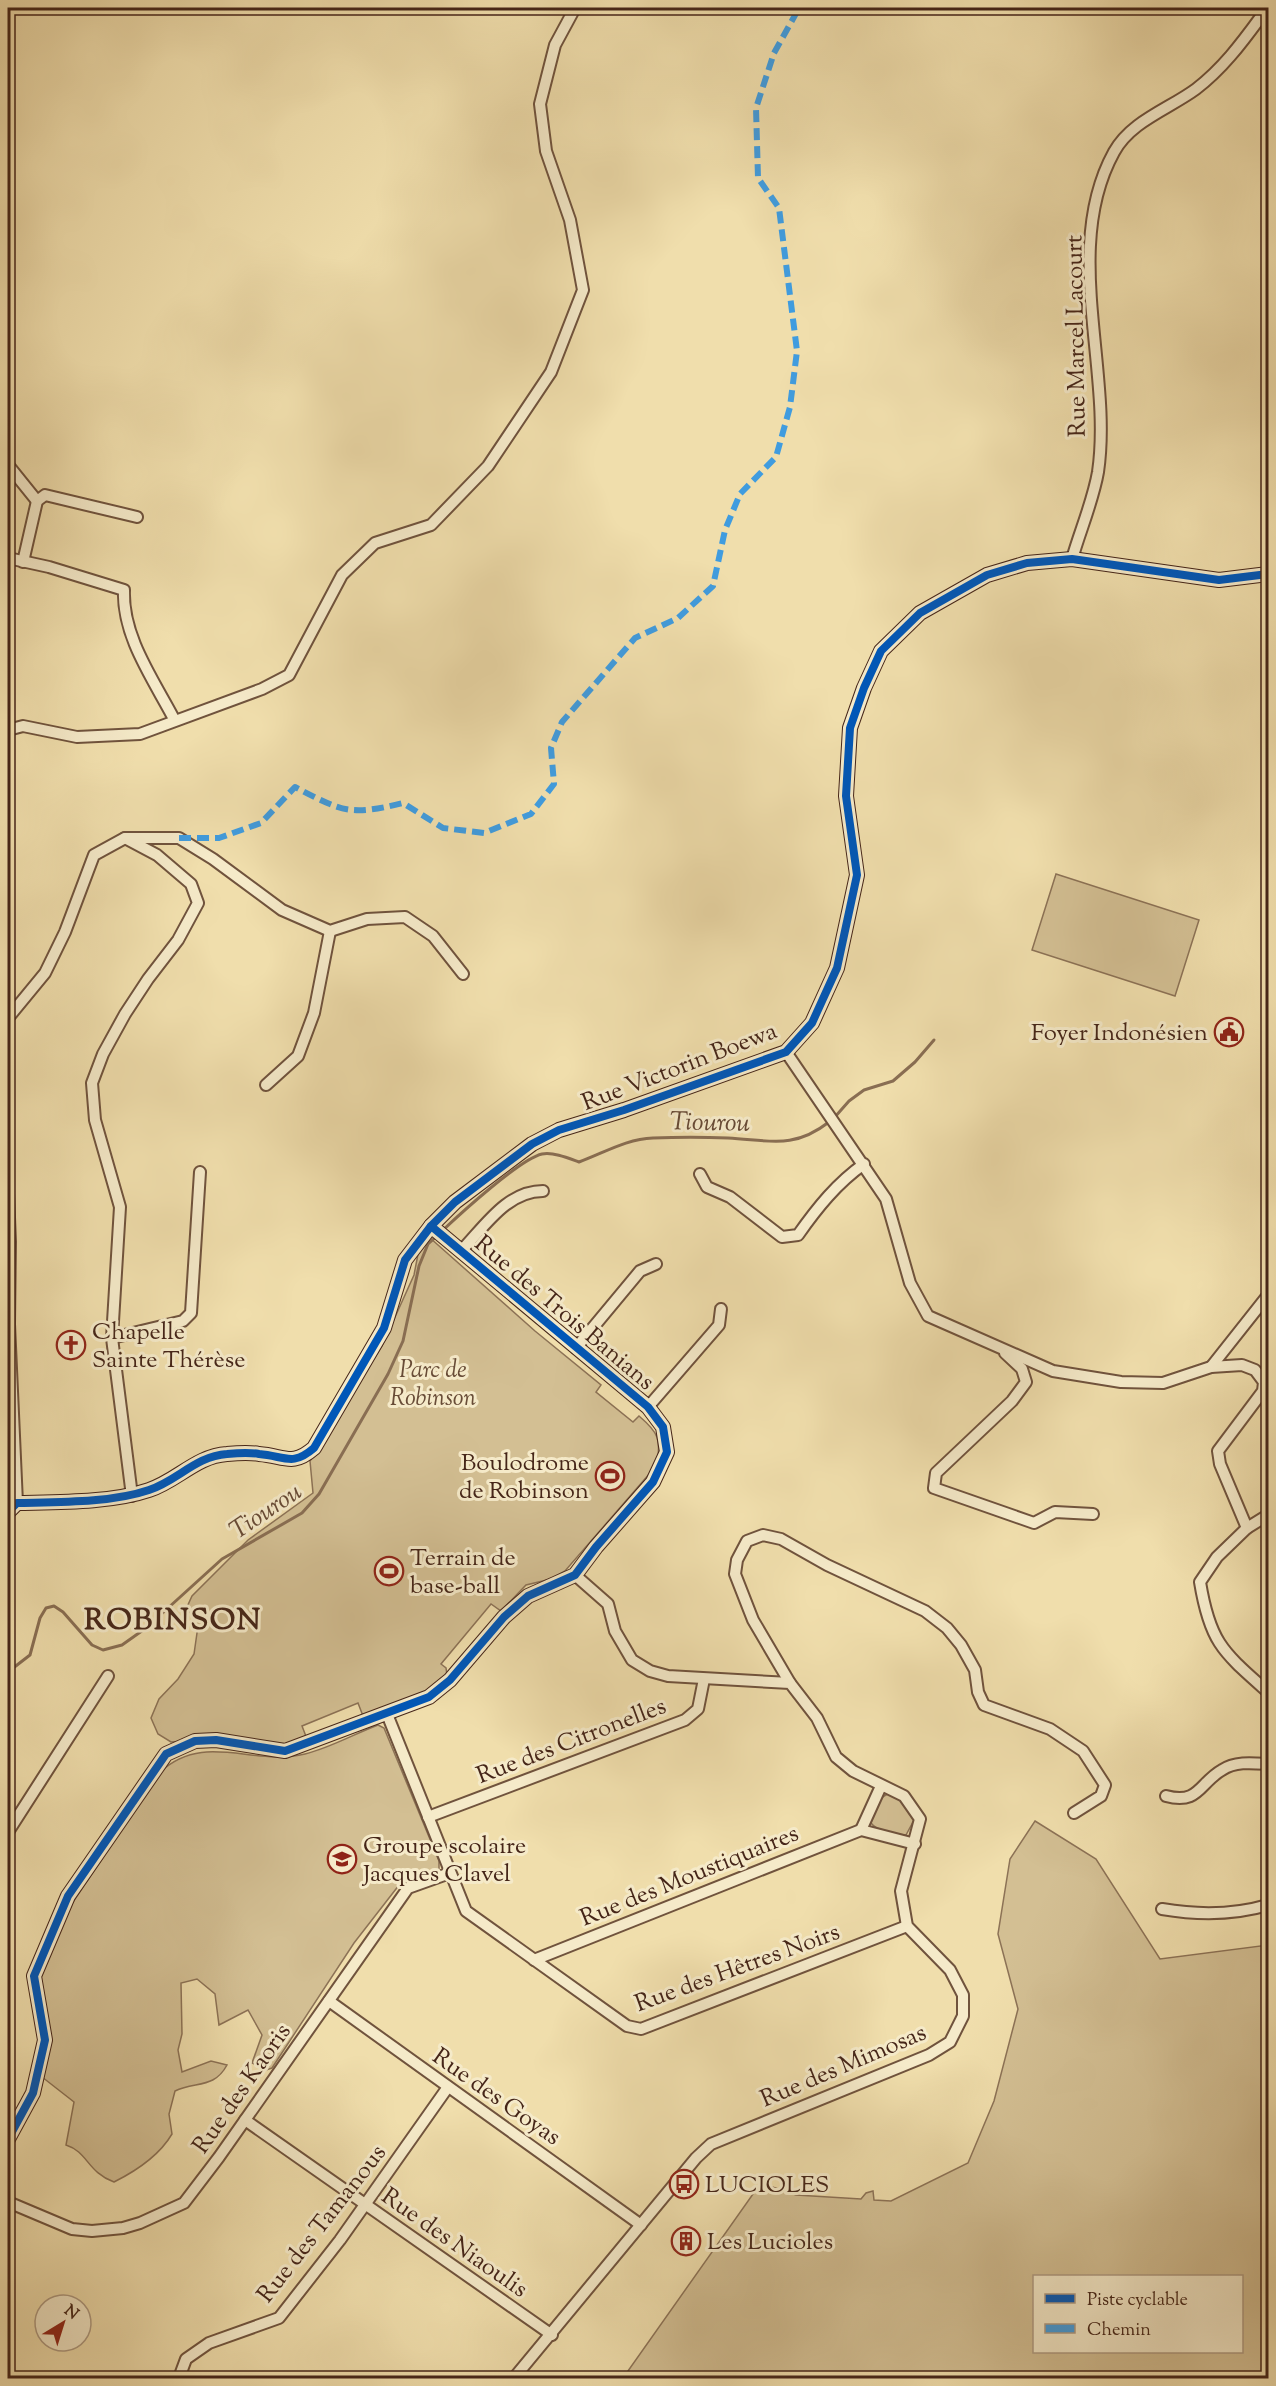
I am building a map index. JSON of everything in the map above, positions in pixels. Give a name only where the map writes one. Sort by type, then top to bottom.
[{"type":"street","points":[[8,729],[23,726],[77,737],[140,734],[174,719],[208,710],[262,689],[289,675],[342,575],[375,543],[431,525],[488,466],[551,372],[583,290],[570,220],[546,151],[540,104],[555,45],[575,8]]},
{"type":"street","name":"Rue Marcel Lacourt","points":[[1072,559],[1098,472],[1098,398],[1090,297],[1092,234],[1097,197],[1113,153],[1122,140],[1142,122],[1196,89],[1218,70],[1260,18]]},
{"type":"street","points":[[8,465],[37,501]]},
{"type":"street","points":[[23,562],[37,501],[45,495],[137,516]]},
{"type":"street","points":[[8,558],[49,567],[124,590],[123,607],[137,650],[174,719]]},
{"type":"street","name":"Rue Victorin Boewa","points":[[12,1508],[132,1496],[153,1489],[210,1458],[225,1454],[260,1454],[295,1460],[310,1452],[384,1328],[405,1260],[438,1231],[455,1202],[525,1147],[559,1130],[624,1110],[786,1052],[812,1023],[837,968],[857,875],[846,796],[850,728],[864,688],[881,651],[920,613],[987,576],[1027,564],[1072,559],[1219,580],[1269,574]]},
{"type":"street","points":[[125,838],[157,855],[191,884],[198,903],[178,940],[125,1014],[103,1054],[92,1083],[94,1120],[120,1207],[112,1338],[132,1496]]},
{"type":"street","points":[[8,1018],[45,973],[65,932],[94,855],[125,838],[179,838],[213,859],[282,910],[330,931],[367,920],[405,917],[433,936],[463,974]]},
{"type":"street","points":[[266,1085],[298,1056],[314,1013],[330,931]]},
{"type":"street","points":[[786,1052],[886,1199],[910,1283],[928,1316],[1053,1371],[1121,1382],[1163,1383],[1211,1367],[1242,1365],[1255,1370],[1264,1382],[1263,1392],[1218,1451],[1220,1464],[1247,1528]]},
{"type":"street","points":[[700,1174],[707,1187],[730,1197],[783,1237],[798,1235],[829,1195],[847,1176],[864,1164]]},
{"type":"street","points":[[112,1338],[183,1321],[191,1313],[200,1172]]},
{"type":"street","points":[[461,1251],[505,1204],[527,1191],[543,1191]]},
{"type":"street","points":[[8,1193],[12,1508]]},
{"type":"street","name":"Rue des Trois Banians","points":[[438,1231],[648,1407],[663,1427],[667,1452],[653,1482],[596,1546],[575,1575]]},
{"type":"street","points":[[576,1348],[640,1271],[656,1264]]},
{"type":"street","points":[[1211,1367],[1269,1295]]},
{"type":"street","points":[[648,1407],[719,1325],[721,1309]]},
{"type":"street","points":[[998,1346],[1022,1370],[1026,1382],[1012,1401],[936,1473],[934,1488],[1035,1523],[1055,1512],[1093,1514]]},
{"type":"street","points":[[1269,1515],[1247,1528],[1217,1557],[1200,1582],[1206,1618],[1221,1648],[1269,1692]]},
{"type":"street","points":[[907,1926],[901,1891],[920,1819],[904,1796],[853,1771],[836,1757],[817,1718],[790,1683],[753,1620],[735,1574],[737,1560],[747,1541],[762,1535],[781,1539],[827,1565],[925,1611],[947,1628],[962,1645],[975,1670],[978,1692],[984,1706],[1050,1729],[1083,1751],[1105,1785],[1101,1796],[1074,1813]]},
{"type":"street","points":[[8,2139],[33,2093],[45,2040],[34,1976],[68,1896],[166,1754],[195,1741],[216,1740],[285,1751],[429,1697],[450,1680],[504,1617],[528,1596],[575,1575],[609,1604],[615,1631],[632,1660],[650,1671],[668,1676],[790,1683]]},
{"type":"street","points":[[8,1832],[108,1676]]},
{"type":"street","name":"Rue des Citronelles","points":[[428,1817],[685,1720],[698,1710],[704,1678]]},
{"type":"street","name":"Rue des Hêtres Noirs","points":[[387,1714],[466,1911],[627,2026],[641,2030],[907,1926]]},
{"type":"street","points":[[1166,1796],[1180,1800],[1198,1792],[1222,1769],[1244,1763],[1269,1764]]},
{"type":"street","points":[[881,1786],[861,1830],[915,1844]]},
{"type":"street","name":"Rue des Moustiquaires","points":[[534,1960],[861,1830]]},
{"type":"street","name":"Rue des Kaoris","points":[[10,2205],[75,2230],[123,2228],[156,2218],[184,2203],[408,1888],[450,1873]]},
{"type":"street","points":[[1162,1909],[1182,1912],[1244,1912],[1269,1905]]},
{"type":"street","name":"Rue des Mimosas","points":[[514,2379],[696,2158],[711,2144],[929,2055],[950,2042],[963,2016],[963,1995],[950,1970],[907,1926]]},
{"type":"street","name":"Rue des Goyas","points":[[329,2001],[642,2225]]},
{"type":"street","name":"Rue des Tamanous","points":[[178,2379],[186,2360],[209,2343],[279,2318],[366,2205],[448,2087]]},
{"type":"street","name":"Rue des Niaoulis","points":[[245,2120],[552,2335]]},
{"type":"green space","points":[[1056,874],[1199,920],[1175,996],[1032,950]]},
{"type":"green space","name":"Parc de Robinson","points":[[429,1237],[535,1331],[601,1385],[596,1392],[633,1422],[639,1416],[646,1422],[657,1437],[659,1449],[657,1465],[565,1571],[551,1579],[526,1585],[501,1611],[491,1604],[441,1664],[446,1668],[447,1675],[433,1688],[363,1716],[358,1703],[302,1726],[307,1739],[280,1746],[171,1742],[158,1734],[151,1718],[159,1699],[178,1679],[194,1654],[198,1626],[187,1607],[192,1596],[248,1540],[313,1493],[310,1461],[382,1346],[414,1275],[418,1254]]},
{"type":"green space","points":[[378,1725],[384,1728],[439,1861],[439,1872],[403,1880],[354,1943],[272,2068],[266,2070],[252,2063],[262,2035],[248,2010],[219,2025],[215,1994],[197,1979],[181,1983],[182,2034],[178,2050],[182,2072],[211,2061],[227,2065],[222,2073],[210,2081],[175,2091],[169,2114],[172,2134],[154,2156],[139,2168],[114,2182],[105,2178],[79,2152],[66,2145],[74,2102],[42,2077],[40,1973],[71,1905],[160,1772],[177,1760],[194,1754],[212,1752],[266,1757],[305,1754],[333,1745]]},
{"type":"green space","points":[[889,1793],[897,1796],[914,1820],[906,1835],[881,1830],[870,1822],[881,1798]]},
{"type":"green space","points":[[1035,1821],[1096,1859],[1160,1959],[1268,1945],[1268,2378],[623,2378],[753,2194],[764,2184],[796,2195],[861,2199],[866,2193],[873,2191],[874,2200],[891,2201],[968,2163],[994,2101],[1018,2009],[998,1934],[1010,1859]]},
{"type":"waterway","name":"Tiourou","points":[[834,1118],[849,1101],[864,1090],[893,1081],[915,1062],[934,1040]]},
{"type":"waterway","name":"Tiourou","points":[[442,1231],[505,1176],[542,1154],[566,1157],[579,1162],[643,1139],[681,1137],[792,1140],[804,1137],[829,1122]]},
{"type":"waterway","name":"Tiourou","points":[[8,1672],[30,1655],[40,1618],[46,1608],[54,1606],[63,1612],[92,1645],[103,1650],[122,1645],[146,1628],[222,1559],[302,1513],[319,1494],[388,1374],[403,1341],[419,1266],[428,1244],[437,1236]]},
{"type":"marked path","points":[[179,838],[219,838],[261,823],[295,787],[325,802],[347,809],[371,810],[403,803],[443,828],[484,833],[531,814],[554,784],[551,748],[562,722],[635,638],[678,618],[713,586],[725,530],[740,494],[776,457],[790,407],[797,351],[779,208],[758,178],[756,108],[774,53],[799,8]]},
{"type":"cycle path","points":[[8,1512],[17,1503],[84,1501],[149,1490],[169,1481],[196,1464],[216,1456],[247,1453],[294,1459],[306,1454],[314,1448],[384,1328],[405,1260],[431,1226],[455,1202],[532,1144],[559,1130],[624,1110],[786,1052],[812,1023],[837,968],[857,875],[846,796],[850,728],[864,688],[881,651],[920,613],[987,575],[1027,563],[1072,559],[1219,580],[1268,574]]},
{"type":"cycle path","points":[[8,2139],[33,2093],[45,2040],[34,1976],[68,1896],[166,1754],[195,1741],[216,1740],[285,1751],[429,1697],[450,1680],[504,1617],[528,1596],[575,1575],[596,1547],[653,1482],[667,1452],[663,1427],[648,1407],[431,1226]]},
{"type":"place","name":"Foyer Indonésien","points":[[1229,1032]]},
{"type":"place","name":"Chapelle Sainte Thérèse","points":[[71,1345]]},
{"type":"place","name":"Boulodrome de Robinson","points":[[610,1476]]},
{"type":"place","name":"Terrain de base-ball","points":[[389,1571]]},
{"type":"place","name":"Groupe scolaire Jacques Clavel","points":[[342,1859]]},
{"type":"place","name":"LUCIOLES","points":[[684,2184]]},
{"type":"place","name":"Les Lucioles","points":[[686,2241]]},
{"type":"district","name":"ROBINSON","points":[[173,1619]]}]
